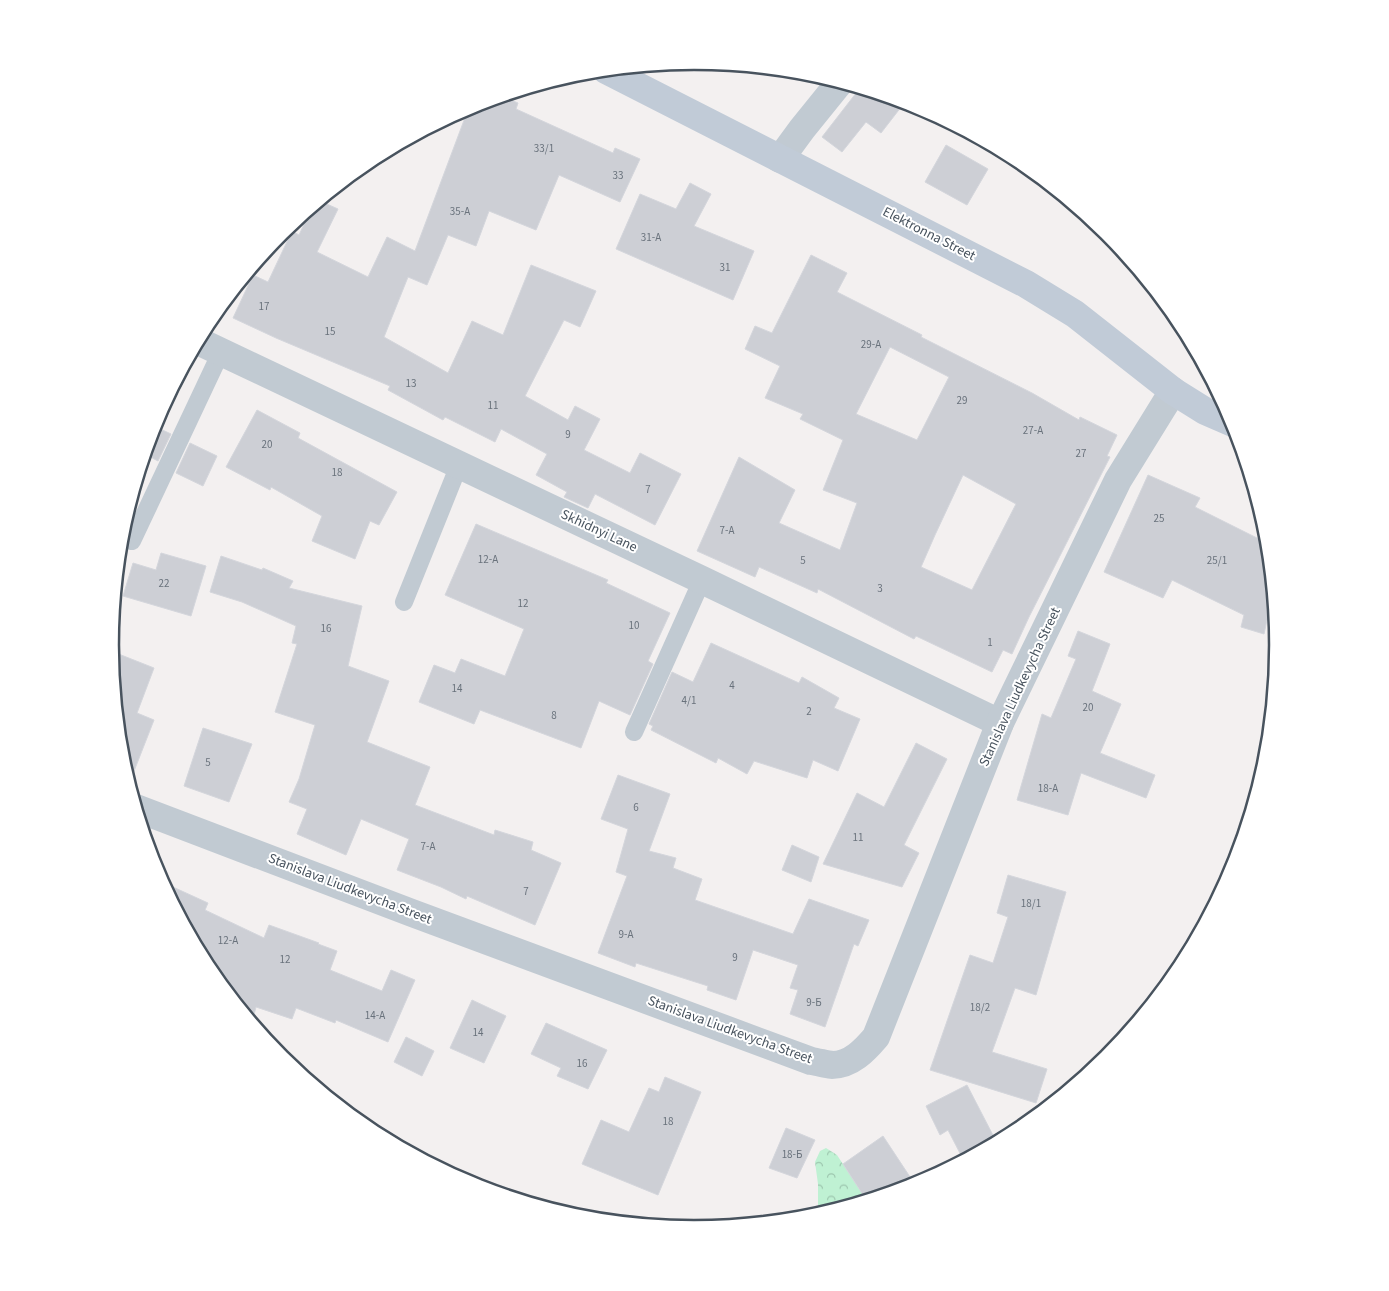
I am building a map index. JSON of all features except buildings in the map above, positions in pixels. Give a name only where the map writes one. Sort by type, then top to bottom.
[{"type":"street","name":"Elektronna Street","points":[[617,75],[1026,284],[1075,314],[1172,391],[1205,411],[1223,419]]},
{"type":"street","points":[[780,159],[802,128],[835,88]]},
{"type":"street","name":"Skhidnyi Lane","points":[[209,347],[1000,723]]},
{"type":"street","name":"Stanislava Liudkevycha Street","points":[[144,811],[421,917],[802,1058],[834,1065],[851,1060],[864,1051],[876,1037],[1000,723],[1118,480],[1172,391]]},
{"type":"lane","points":[[132,541],[209,347]]},
{"type":"lane","points":[[404,602],[459,465]]},
{"type":"lane","points":[[634,732],[702,580]]},
{"type":"green space","points":[[826,1148],[837,1155],[863,1195],[818,1207],[818,1184],[815,1162],[820,1151]]}]
